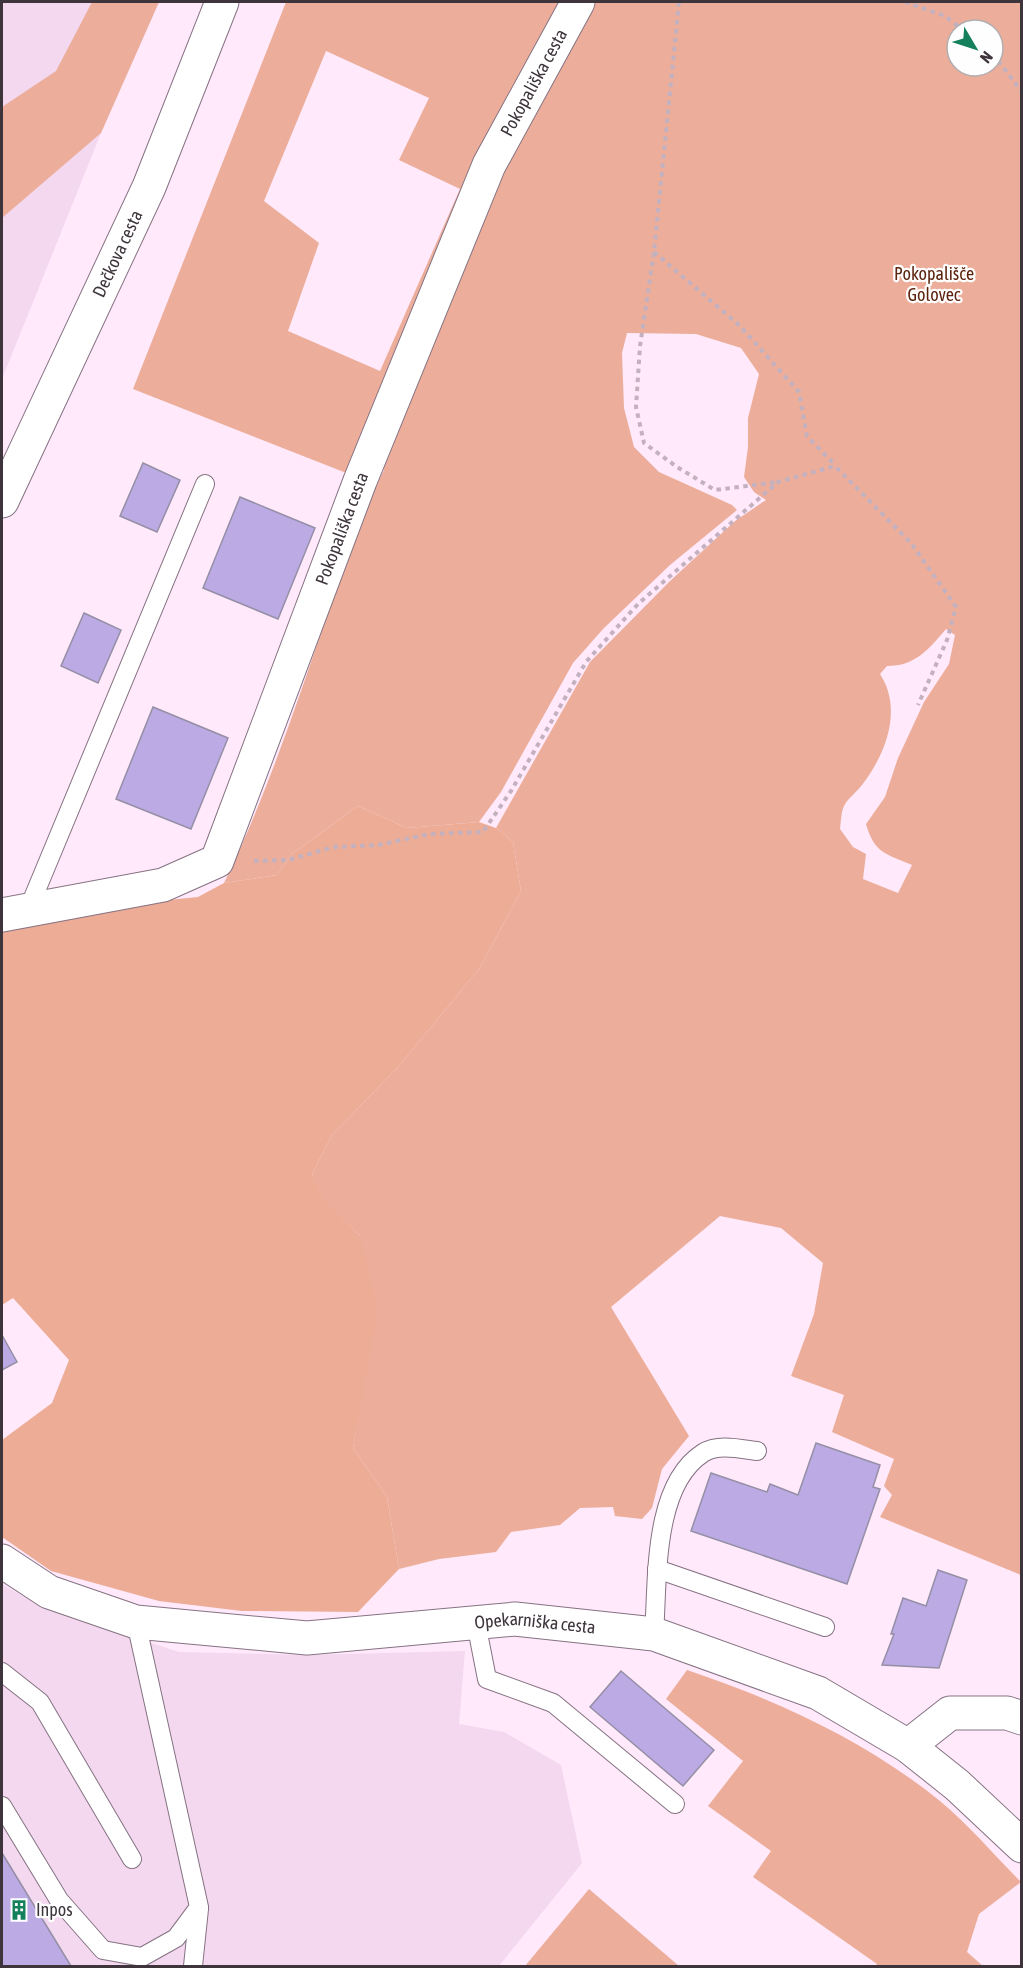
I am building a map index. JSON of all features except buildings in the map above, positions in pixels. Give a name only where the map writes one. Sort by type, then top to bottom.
[{"type":"street","name":"Dečkova cesta","points":[[2,501],[149,187],[222,2]]},
{"type":"street","name":"Pokopališka cesta","points":[[217,861],[360,481],[489,165],[578,2]]},
{"type":"street","points":[[15,913],[163,885],[217,861]]},
{"type":"street","name":"Opekarniška cesta","points":[[2,1561],[49,1592],[136,1622],[307,1638],[515,1619],[654,1635],[818,1693],[908,1746],[957,1785],[1022,1846]]},
{"type":"street","points":[[908,1746],[950,1713],[1007,1713],[1022,1718]]},
{"type":"lane","points":[[15,913],[205,484]]},
{"type":"lane","points":[[654,1635],[657,1569],[665,1514],[679,1477],[704,1452],[728,1447],[757,1451]]},
{"type":"lane","points":[[657,1569],[825,1627]]},
{"type":"lane","points":[[136,1622],[199,1907],[193,1966]]},
{"type":"lane","points":[[477,1623],[487,1679],[553,1703],[675,1804]]},
{"type":"lane","points":[[2,1672],[40,1702],[132,1859]]},
{"type":"lane","points":[[2,1806],[59,1900],[103,1950],[142,1957],[176,1938],[199,1907]]},
{"type":"path","points":[[679,2],[654,252],[640,346],[636,407],[644,443],[676,467],[715,490],[778,482],[835,466]]},
{"type":"path","points":[[905,2],[948,18]]},
{"type":"path","points":[[1005,70],[1022,92]]},
{"type":"path","points":[[654,252],[739,326],[799,392],[807,436],[911,543],[956,607],[947,640],[918,705]]},
{"type":"path","points":[[217,861],[288,860],[334,847],[378,845],[430,834],[483,832],[511,791],[586,662],[638,604],[778,482]]},
{"type":"shaded area","points":[[2,2],[159,2],[101,133],[2,379]]},
{"type":"shaded area","points":[[358,806],[407,828],[479,822],[496,828],[513,842],[521,891],[479,969],[398,1067],[332,1135],[312,1174],[323,1199],[360,1236],[378,1310],[353,1448],[387,1497],[399,1569],[358,1612],[242,1611],[159,1601],[51,1571],[2,1537],[2,1440],[52,1403],[69,1360],[13,1298],[2,1305],[2,929],[129,904],[198,897],[224,883],[277,875],[292,854]]},
{"type":"shaded area","points":[[2,1584],[41,1607],[179,1652],[309,1655],[465,1651],[459,1724],[504,1732],[561,1765],[582,1863],[499,1966],[2,1966]]},
{"type":"green space","points":[[92,2],[159,2],[101,133],[2,218],[2,107],[56,71]]},
{"type":"green space","name":"Pokopališče Golovec","points":[[286,2],[1021,2],[1021,1575],[880,1517],[892,1495],[884,1486],[894,1459],[832,1432],[844,1395],[791,1376],[814,1314],[823,1263],[781,1228],[720,1216],[611,1307],[689,1436],[662,1469],[652,1508],[642,1519],[615,1516],[613,1507],[580,1508],[560,1525],[511,1532],[496,1552],[439,1559],[399,1569],[387,1497],[353,1448],[361,1399],[360,1236],[322,1199],[312,1174],[332,1135],[398,1067],[479,969],[521,891],[513,842],[496,828],[590,662],[670,581],[735,521],[766,500],[754,492],[744,477],[748,447],[748,418],[759,374],[741,348],[696,334],[627,333],[622,353],[624,408],[634,447],[659,472],[732,505],[737,510],[670,565],[604,628],[573,663],[501,792],[479,822],[407,828],[358,806],[292,854],[277,875],[224,883],[268,782],[354,539],[384,470],[363,460],[354,476],[133,389]],"holes":[[[326,51],[429,98],[399,160],[460,189],[380,371],[288,331],[319,243],[264,201]],[[946,629],[955,635],[949,664],[924,702],[898,758],[885,797],[866,824],[877,847],[888,855],[912,865],[898,893],[863,879],[866,854],[853,847],[840,829],[843,808],[871,773],[889,731],[890,702],[887,688],[880,674],[887,666],[913,660],[927,650]]]},
{"type":"green space","points":[[687,1670],[787,1709],[851,1741],[912,1779],[951,1810],[971,1830],[1021,1882],[979,1914],[967,1952],[983,1966],[875,1966],[877,1964],[753,1877],[771,1851],[708,1806],[743,1761],[666,1699]]},
{"type":"green space","points":[[589,1889],[679,1966],[525,1966]]},
{"type":"place","name":"Inpos","points":[[19,1910]]}]
